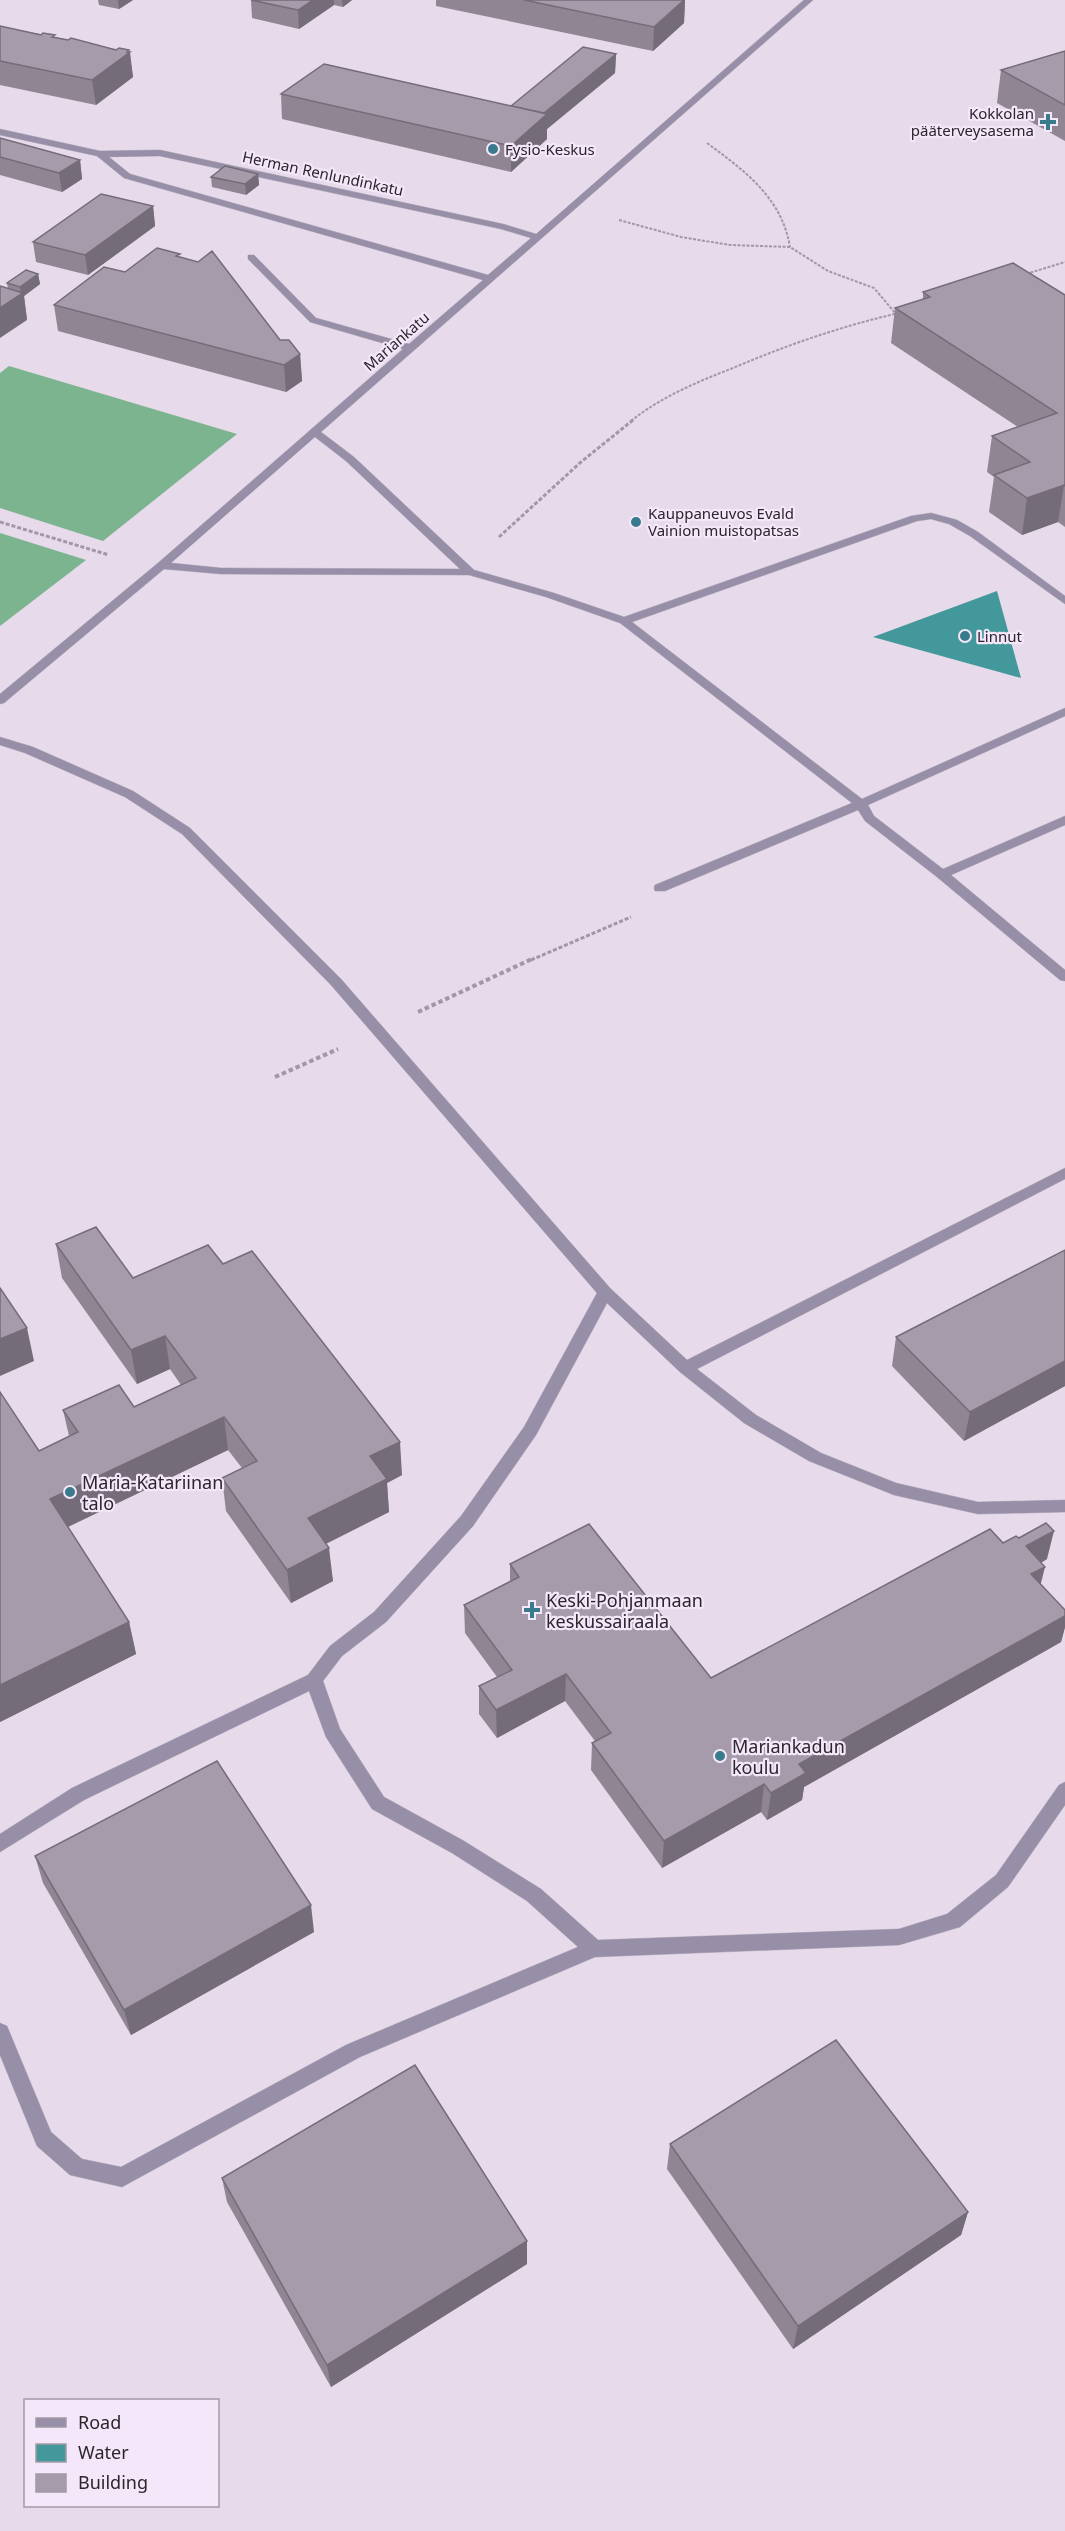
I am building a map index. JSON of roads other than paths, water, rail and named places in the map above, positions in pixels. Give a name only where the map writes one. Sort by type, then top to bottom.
[{"type":"street","name":"Mariankatu","points":[[0,700],[162,565],[809,0]]},
{"type":"street","name":"Herman Renlundinkatu","points":[[0,132],[100,154],[160,153],[503,227],[537,237]]},
{"type":"street","name":"Herman Renlundinkatu","points":[[100,154],[127,176],[490,279]]},
{"type":"street","points":[[251,257],[312,320],[411,348]]},
{"type":"street","points":[[315,432],[350,459],[470,572]]},
{"type":"street","points":[[624,621],[915,518],[931,516],[952,522],[974,534],[1065,601]]},
{"type":"street","points":[[162,565],[221,571],[470,572],[550,595],[624,621],[861,804],[869,818],[942,874],[1065,977]]},
{"type":"street","points":[[660,888],[861,804],[1065,712]]},
{"type":"street","points":[[0,741],[29,750],[129,794],[186,831],[336,982],[605,1292],[685,1368],[750,1419],[815,1457],[894,1489],[978,1508],[1065,1506]]},
{"type":"street","points":[[942,874],[1065,820]]},
{"type":"street","points":[[685,1368],[1065,1173]]},
{"type":"street","points":[[0,1844],[78,1794],[314,1680],[336,1651],[380,1617],[467,1521],[530,1431],[605,1292]]},
{"type":"street","points":[[314,1680],[332,1732],[378,1803],[458,1847],[534,1895],[594,1949]]},
{"type":"street","points":[[0,2032],[44,2139],[77,2168],[122,2177],[353,2052],[594,1949],[899,1937],[953,1921],[1002,1881],[1065,1790]]},
{"type":"water","points":[[997,591],[1021,678],[873,637]]},
{"type":"place","name":"Kokkolan pääterveysasema","points":[[1048,122]]},
{"type":"place","name":"Fysio-Keskus","points":[[493,149]]},
{"type":"place","name":"Kauppaneuvos Evald Vainion muistopatsas","points":[[636,522]]},
{"type":"place","name":"Linnut","points":[[965,636]]},
{"type":"place","name":"Maria-Katariinan talo","points":[[70,1492]]},
{"type":"place","name":"Keski-Pohjanmaan keskussairaala","points":[[532,1610]]},
{"type":"place","name":"Mariankadun koulu","points":[[720,1756]]}]
